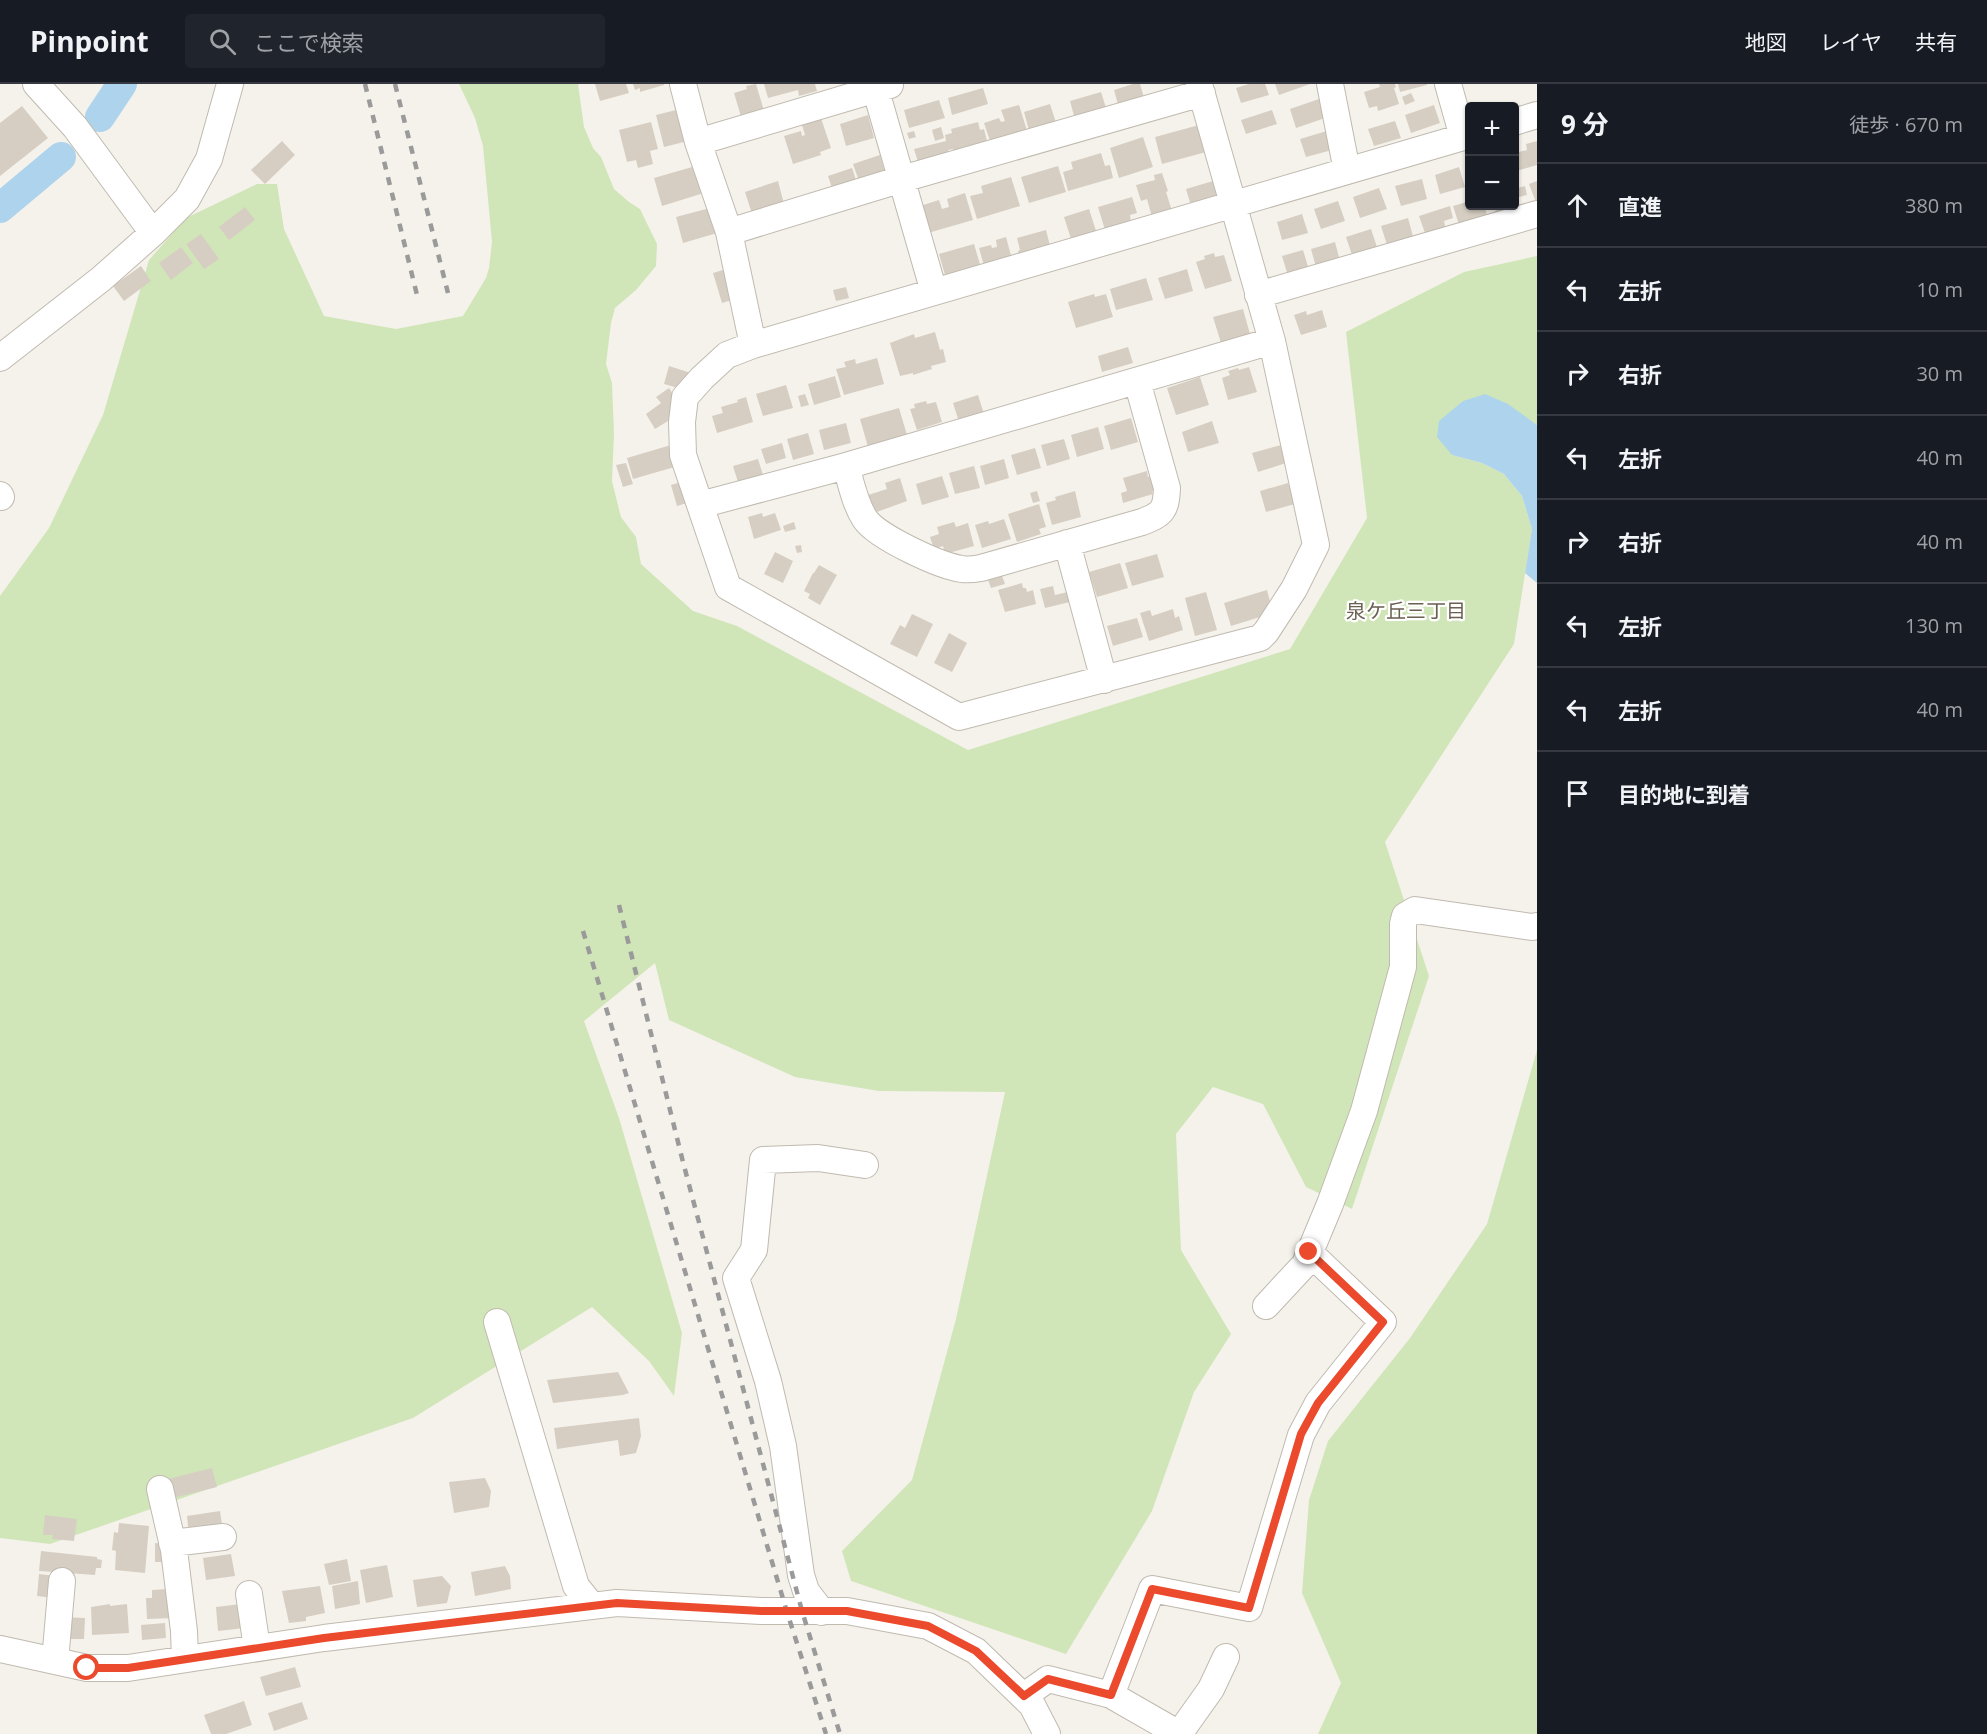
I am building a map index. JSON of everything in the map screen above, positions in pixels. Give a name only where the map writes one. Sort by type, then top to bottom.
[{"type":"street","points":[[36,84],[75,127],[153,233]]},
{"type":"street","points":[[0,358],[101,279],[187,199],[209,159],[230,84]]},
{"type":"street","points":[[683,84],[698,142],[729,232],[753,345]]},
{"type":"street","points":[[1330,84],[1347,171]]},
{"type":"street","points":[[1448,84],[1465,133]]},
{"type":"street","points":[[698,142],[881,86],[902,179],[934,292]]},
{"type":"street","points":[[729,232],[1200,88],[1233,204],[1258,294],[1272,341],[1316,545],[1294,589],[1260,638],[959,717],[728,587],[683,455],[682,422],[685,397],[727,355],[753,345],[1233,204],[1465,136]]},
{"type":"street","points":[[1519,121],[1537,115]]},
{"type":"street","points":[[1258,294],[1537,214]]},
{"type":"street","points":[[700,505],[846,466],[1272,341]]},
{"type":"street","points":[[846,466],[860,510],[870,526],[908,549],[963,570],[981,568],[1142,522],[1158,516],[1166,505],[1167,488],[1137,381]]},
{"type":"street","points":[[1067,543],[1104,680]]},
{"type":"street","points":[[1266,1306],[1305,1264],[1364,1111],[1403,967],[1405,916],[1415,910],[1537,926]]},
{"type":"street","points":[[822,1611],[806,1591],[801,1575],[783,1446],[768,1381],[736,1278],[754,1250],[763,1160],[818,1158],[865,1165]]},
{"type":"street","points":[[1111,1695],[1152,1589],[1249,1608],[1301,1434],[1318,1403],[1383,1322],[1309,1252]]},
{"type":"street","points":[[497,1322],[576,1586],[592,1606]]},
{"type":"street","points":[[160,1489],[172,1543],[184,1631],[185,1659]]},
{"type":"street","points":[[172,1543],[223,1537]]},
{"type":"street","points":[[55,1661],[62,1581]]},
{"type":"street","points":[[249,1594],[257,1648]]},
{"type":"street","points":[[0,1649],[87,1668],[128,1668],[363,1633],[617,1603],[761,1611],[847,1611],[928,1626],[976,1651],[1032,1705],[1047,1734]]},
{"type":"street","points":[[1024,1696],[1048,1679],[1111,1695],[1179,1734],[1211,1689],[1226,1657]]},
{"type":"green space","points":[[459,84],[578,84],[584,127],[593,148],[601,157],[614,189],[640,209],[657,244],[656,266],[636,290],[615,308],[606,364],[612,383],[614,434],[612,481],[621,517],[636,537],[641,564],[693,611],[737,626],[968,750],[1290,649],[1367,518],[1346,332],[1464,272],[1537,256],[1537,425],[1532,422],[1452,455],[1482,463],[1504,474],[1522,496],[1532,529],[1514,644],[1385,842],[1429,976],[1352,1209],[1306,1187],[1263,1104],[1213,1087],[1176,1134],[1181,1250],[1231,1334],[1194,1392],[1152,1511],[1066,1654],[851,1581],[842,1551],[912,1480],[956,1319],[1005,1092],[879,1091],[795,1077],[669,1020],[655,963],[584,1021],[619,1118],[682,1333],[674,1396],[649,1361],[592,1307],[413,1418],[50,1544],[0,1538],[0,596],[49,528],[103,415],[149,260],[186,218],[257,184],[277,184],[284,229],[324,316],[396,329],[463,316],[486,278],[492,242],[483,146],[475,118]]},
{"type":"green space","points":[[1537,1050],[1537,1734],[1318,1734],[1341,1683],[1302,1593],[1309,1500],[1328,1441],[1410,1338],[1487,1224]]},
{"type":"water","points":[[1485,394],[1508,404],[1537,425],[1537,583],[1525,573],[1532,529],[1522,496],[1504,474],[1482,463],[1452,455],[1437,437],[1439,421],[1463,401]]},
{"type":"building","points":[[595,84],[626,84],[629,93],[600,101]]},
{"type":"building","points":[[633,84],[664,85],[640,92],[640,88],[635,90]]},
{"type":"building","points":[[756,84],[765,114],[742,120],[734,93],[747,89],[746,86]]},
{"type":"building","points":[[764,84],[815,84],[817,91],[799,96],[798,90],[768,98]]},
{"type":"building","points":[[1140,84],[1145,101],[1119,108],[1114,90]]},
{"type":"building","points":[[1249,84],[1265,84],[1269,95],[1241,103],[1236,88]]},
{"type":"building","points":[[1275,84],[1310,84],[1279,95]]},
{"type":"building","points":[[1379,84],[1395,84],[1399,104],[1378,111],[1377,106],[1369,108],[1364,92],[1380,87]]},
{"type":"building","points":[[1398,84],[1427,84],[1427,85],[1400,92]]},
{"type":"building","points":[[983,88],[988,104],[952,115],[948,98]]},
{"type":"building","points":[[1101,92],[1107,111],[1078,119],[1077,115],[1074,116],[1070,101]]},
{"type":"building","points":[[1411,93],[1415,101],[1405,105],[1402,97]]},
{"type":"building","points":[[1319,99],[1325,118],[1296,128],[1290,109]]},
{"type":"building","points":[[939,100],[945,118],[909,128],[904,110]]},
{"type":"building","points":[[1050,104],[1057,126],[1030,134],[1024,112]]},
{"type":"building","points":[[1019,105],[1029,137],[991,144],[984,123],[999,118],[1001,122],[1005,121],[1001,110]]},
{"type":"building","points":[[1434,105],[1440,123],[1411,133],[1405,115]]},
{"type":"building","points":[[22,106],[48,138],[0,176],[0,123]]},
{"type":"building","points":[[680,109],[688,141],[664,147],[656,115]]},
{"type":"building","points":[[1272,110],[1277,124],[1246,134],[1241,120]]},
{"type":"building","points":[[868,115],[874,138],[846,146],[840,124]]},
{"type":"building","points":[[821,118],[831,148],[820,152],[821,155],[793,164],[784,136],[801,131],[802,136],[805,135],[802,125]]},
{"type":"building","points":[[1395,121],[1401,138],[1374,146],[1368,129]]},
{"type":"building","points":[[651,122],[658,149],[650,151],[653,164],[638,168],[636,160],[627,162],[619,130]]},
{"type":"building","points":[[978,122],[980,130],[984,129],[988,145],[954,154],[953,149],[948,150],[950,157],[919,165],[914,149],[946,141],[945,135],[952,133],[951,129]]},
{"type":"building","points":[[1199,125],[1206,152],[1162,164],[1155,137]]},
{"type":"building","points":[[941,127],[944,138],[935,141],[932,130]]},
{"type":"building","points":[[914,131],[916,137],[909,139],[907,133]]},
{"type":"building","points":[[1327,131],[1332,150],[1306,157],[1300,139]]},
{"type":"building","points":[[1143,137],[1153,167],[1119,178],[1110,148]]},
{"type":"building","points":[[282,141],[295,155],[265,184],[251,170]]},
{"type":"building","points":[[1537,141],[1537,165],[1519,170],[1519,152],[1527,150],[1526,144]]},
{"type":"building","points":[[1101,153],[1105,166],[1110,165],[1113,178],[1068,191],[1063,172],[1073,169],[1071,162]]},
{"type":"building","points":[[880,155],[885,173],[859,181],[853,164]]},
{"type":"building","points":[[699,165],[707,192],[662,206],[654,178]]},
{"type":"building","points":[[1058,166],[1066,192],[1029,203],[1021,177]]},
{"type":"building","points":[[1459,167],[1465,187],[1440,194],[1435,175]]},
{"type":"building","points":[[852,168],[858,186],[834,194],[828,176]]},
{"type":"building","points":[[1162,173],[1172,211],[1152,217],[1147,199],[1141,201],[1136,185],[1155,180],[1154,175]]},
{"type":"building","points":[[1011,177],[1020,206],[977,219],[970,196],[983,193],[981,186]]},
{"type":"building","points":[[1422,179],[1427,199],[1401,206],[1395,186]]},
{"type":"building","points":[[778,181],[785,208],[753,217],[745,192]]},
{"type":"building","points":[[1213,181],[1219,200],[1192,209],[1186,189]]},
{"type":"building","points":[[1537,181],[1537,205],[1529,184]]},
{"type":"building","points":[[1525,186],[1527,195],[1519,197],[1519,188]]},
{"type":"building","points":[[1379,188],[1387,209],[1360,218],[1353,197]]},
{"type":"building","points":[[965,193],[973,220],[928,233],[920,206],[939,200],[942,209],[949,207],[947,199]]},
{"type":"building","points":[[1132,197],[1137,213],[1130,215],[1131,222],[1105,230],[1098,207]]},
{"type":"building","points":[[1338,201],[1345,221],[1321,229],[1314,209]]},
{"type":"building","points":[[1465,202],[1465,210],[1485,210],[1489,220],[1460,228],[1453,206]]},
{"type":"building","points":[[1450,206],[1453,218],[1444,221],[1446,230],[1426,236],[1419,216]]},
{"type":"building","points":[[245,207],[255,220],[229,240],[219,227]]},
{"type":"building","points":[[710,208],[724,231],[683,243],[676,217]]},
{"type":"building","points":[[1089,209],[1097,234],[1072,242],[1064,217]]},
{"type":"building","points":[[1495,210],[1518,210],[1497,216]]},
{"type":"building","points":[[1302,214],[1308,233],[1282,240],[1277,222]]},
{"type":"building","points":[[1408,218],[1414,240],[1388,248],[1381,226]]},
{"type":"building","points":[[1371,229],[1378,250],[1353,258],[1346,237]]},
{"type":"building","points":[[1046,230],[1051,250],[1020,260],[1017,238]]},
{"type":"building","points":[[201,234],[219,259],[204,269],[186,244]]},
{"type":"building","points":[[1006,237],[1012,259],[984,266],[979,248],[991,245],[992,248],[997,247],[996,240]]},
{"type":"building","points":[[1335,242],[1340,261],[1316,267],[1311,249]]},
{"type":"building","points":[[974,244],[982,271],[957,276],[956,272],[945,275],[939,254]]},
{"type":"building","points":[[181,247],[193,263],[171,280],[159,263]]},
{"type":"building","points":[[1303,250],[1309,270],[1288,276],[1282,256]]},
{"type":"building","points":[[1214,253],[1215,257],[1224,255],[1232,281],[1205,289],[1196,262]]},
{"type":"building","points":[[141,266],[151,281],[124,301],[113,286]]},
{"type":"building","points":[[736,266],[752,294],[722,303],[713,273]]},
{"type":"building","points":[[1187,269],[1193,291],[1165,299],[1158,278]]},
{"type":"building","points":[[1146,278],[1153,300],[1116,310],[1110,289]]},
{"type":"building","points":[[846,287],[849,298],[836,301],[833,290]]},
{"type":"building","points":[[1094,294],[1095,297],[1106,294],[1113,317],[1076,328],[1068,302]]},
{"type":"building","points":[[1243,309],[1250,334],[1221,343],[1213,317]]},
{"type":"building","points":[[1322,310],[1327,327],[1301,335],[1294,315],[1306,311],[1307,315]]},
{"type":"building","points":[[935,332],[946,362],[913,375],[913,373],[900,376],[890,343],[914,334],[915,338]]},
{"type":"building","points":[[1128,347],[1133,363],[1102,372],[1098,356]]},
{"type":"building","points":[[877,358],[884,384],[844,395],[836,369],[846,367],[844,362],[855,359],[856,364]]},
{"type":"building","points":[[669,366],[694,374],[689,391],[664,384]]},
{"type":"building","points":[[1249,367],[1257,392],[1228,400],[1222,378],[1230,375],[1228,371]]},
{"type":"building","points":[[835,376],[841,397],[814,405],[808,384]]},
{"type":"building","points":[[1200,377],[1209,405],[1176,415],[1167,388]]},
{"type":"building","points":[[786,385],[793,408],[763,416],[756,394]]},
{"type":"building","points":[[669,388],[684,411],[655,429],[646,414],[661,403],[656,397]]},
{"type":"building","points":[[805,394],[809,405],[801,407],[798,396]]},
{"type":"building","points":[[978,395],[984,414],[959,422],[953,403]]},
{"type":"building","points":[[746,397],[753,422],[717,433],[712,416],[723,413],[721,407]]},
{"type":"building","points":[[926,401],[927,404],[936,402],[942,422],[917,430],[910,409],[915,408],[914,404]]},
{"type":"building","points":[[899,408],[907,435],[868,447],[860,419]]},
{"type":"building","points":[[1131,418],[1138,442],[1111,450],[1104,426]]},
{"type":"building","points":[[1212,421],[1219,443],[1188,452],[1182,432]]},
{"type":"building","points":[[846,423],[851,443],[824,450],[819,430]]},
{"type":"building","points":[[1098,427],[1104,449],[1077,457],[1071,435]]},
{"type":"building","points":[[808,433],[814,454],[793,460],[787,439]]},
{"type":"building","points":[[1064,439],[1070,459],[1047,466],[1041,445]]},
{"type":"building","points":[[782,443],[786,458],[766,464],[761,449]]},
{"type":"building","points":[[671,445],[678,466],[633,479],[627,458]]},
{"type":"building","points":[[1281,445],[1286,463],[1258,472],[1252,453]]},
{"type":"building","points":[[1035,448],[1041,468],[1017,475],[1011,455]]},
{"type":"building","points":[[758,459],[763,475],[738,482],[733,466]]},
{"type":"building","points":[[1004,459],[1009,478],[985,485],[980,466]]},
{"type":"building","points":[[626,463],[633,484],[623,487],[616,465]]},
{"type":"building","points":[[974,466],[980,488],[955,494],[949,473]]},
{"type":"building","points":[[1147,471],[1148,477],[1153,475],[1157,490],[1152,491],[1153,494],[1123,503],[1121,493],[1127,491],[1123,478]]},
{"type":"building","points":[[942,476],[949,497],[922,505],[916,484]]},
{"type":"building","points":[[694,478],[700,499],[677,506],[671,485]]},
{"type":"building","points":[[900,478],[907,501],[874,513],[868,495],[887,489],[885,483]]},
{"type":"building","points":[[1288,483],[1295,504],[1266,512],[1260,491]]},
{"type":"building","points":[[1037,491],[1040,501],[1033,503],[1030,493]]},
{"type":"building","points":[[1075,491],[1081,517],[1052,525],[1046,503],[1056,500],[1055,497]]},
{"type":"building","points":[[1039,504],[1046,527],[1039,529],[1041,534],[1017,542],[1008,514]]},
{"type":"building","points":[[762,513],[763,517],[775,513],[781,530],[754,539],[748,517]]},
{"type":"building","points":[[1004,519],[1011,539],[982,548],[975,525],[988,521],[989,524]]},
{"type":"building","points":[[794,522],[796,529],[785,532],[783,526]]},
{"type":"building","points":[[954,522],[956,527],[968,523],[974,546],[945,554],[943,546],[934,549],[930,537],[939,534],[937,527]]},
{"type":"building","points":[[801,545],[802,552],[797,553],[795,546]]},
{"type":"building","points":[[775,552],[793,561],[783,583],[764,574]]},
{"type":"building","points":[[1157,554],[1164,577],[1132,586],[1125,563]]},
{"type":"building","points":[[1120,563],[1128,588],[1097,597],[1089,572]]},
{"type":"building","points":[[819,565],[837,575],[820,605],[808,598],[810,594],[804,591]]},
{"type":"building","points":[[1001,573],[1005,584],[991,588],[987,577]]},
{"type":"building","points":[[1022,583],[1027,592],[1033,590],[1036,604],[1005,612],[998,590]]},
{"type":"building","points":[[1053,586],[1055,595],[1068,592],[1070,602],[1045,608],[1040,589]]},
{"type":"building","points":[[1267,590],[1273,613],[1231,626],[1224,603]]},
{"type":"building","points":[[1206,592],[1217,630],[1195,636],[1185,598]]},
{"type":"building","points":[[1173,609],[1175,618],[1179,616],[1183,630],[1149,641],[1140,613],[1150,610],[1152,616]]},
{"type":"building","points":[[912,614],[933,624],[917,657],[890,644],[900,625],[905,628]]},
{"type":"building","points":[[1137,618],[1143,637],[1113,646],[1107,626]]},
{"type":"building","points":[[949,633],[967,643],[952,672],[934,663]]},
{"type":"building","points":[[618,1372],[629,1393],[553,1403],[547,1380]]},
{"type":"building","points":[[639,1418],[641,1436],[636,1453],[620,1456],[618,1440],[557,1449],[554,1428]]},
{"type":"building","points":[[212,1468],[217,1487],[169,1499],[164,1480]]},
{"type":"building","points":[[485,1478],[491,1491],[489,1507],[454,1513],[449,1482]]},
{"type":"building","points":[[220,1511],[223,1531],[189,1535],[187,1516]]},
{"type":"building","points":[[45,1515],[77,1519],[74,1541],[52,1539],[53,1535],[43,1535]]},
{"type":"building","points":[[119,1523],[149,1526],[145,1573],[115,1570],[116,1551],[112,1550],[114,1532],[118,1533]]},
{"type":"building","points":[[155,1543],[167,1544],[166,1562],[155,1562]]},
{"type":"building","points":[[41,1551],[97,1557],[102,1560],[101,1568],[96,1568],[95,1575],[39,1571]]},
{"type":"building","points":[[231,1554],[235,1576],[206,1580],[203,1558]]},
{"type":"building","points":[[347,1559],[351,1581],[329,1585],[324,1564]]},
{"type":"building","points":[[387,1565],[393,1597],[366,1603],[360,1570]]},
{"type":"building","points":[[505,1566],[510,1576],[511,1589],[475,1596],[471,1572]]},
{"type":"building","points":[[39,1574],[55,1576],[53,1598],[37,1596]]},
{"type":"building","points":[[442,1576],[451,1586],[447,1603],[417,1607],[413,1580]]},
{"type":"building","points":[[358,1581],[360,1604],[335,1609],[332,1586]]},
{"type":"building","points":[[320,1586],[325,1613],[306,1617],[306,1621],[289,1623],[282,1591]]},
{"type":"building","points":[[167,1589],[173,1618],[147,1619],[146,1598],[152,1598],[152,1590]]},
{"type":"building","points":[[110,1604],[110,1606],[127,1604],[129,1633],[92,1635],[91,1607]]},
{"type":"building","points":[[241,1604],[244,1628],[218,1631],[216,1607]]},
{"type":"building","points":[[62,1617],[85,1618],[84,1639],[61,1639]]},
{"type":"building","points":[[165,1623],[166,1638],[142,1640],[141,1625]]},
{"type":"building","points":[[295,1667],[301,1687],[266,1696],[260,1677]]},
{"type":"building","points":[[244,1701],[252,1725],[226,1734],[211,1734],[204,1715]]},
{"type":"building","points":[[302,1702],[308,1719],[274,1731],[268,1713]]},
{"type":"waterway","points":[[100,117],[122,84]]},
{"type":"waterway","points":[[0,208],[61,157]]},
{"type":"railway","points":[[365,84],[418,299]]},
{"type":"railway","points":[[395,84],[448,293]]},
{"type":"railway","points":[[619,905],[683,1162],[802,1611],[840,1734]]},
{"type":"railway","points":[[583,931],[787,1612],[826,1734]]},
{"type":"district","name":"泉ケ丘三丁目","points":[[1406,610]]},
{"type":"route","points":[[87,1668],[128,1668],[324,1638],[617,1603],[761,1611],[847,1611],[928,1626],[976,1651],[1024,1696],[1048,1679],[1111,1695],[1152,1589],[1249,1608],[1301,1434],[1318,1403],[1383,1322],[1309,1252]]}]
